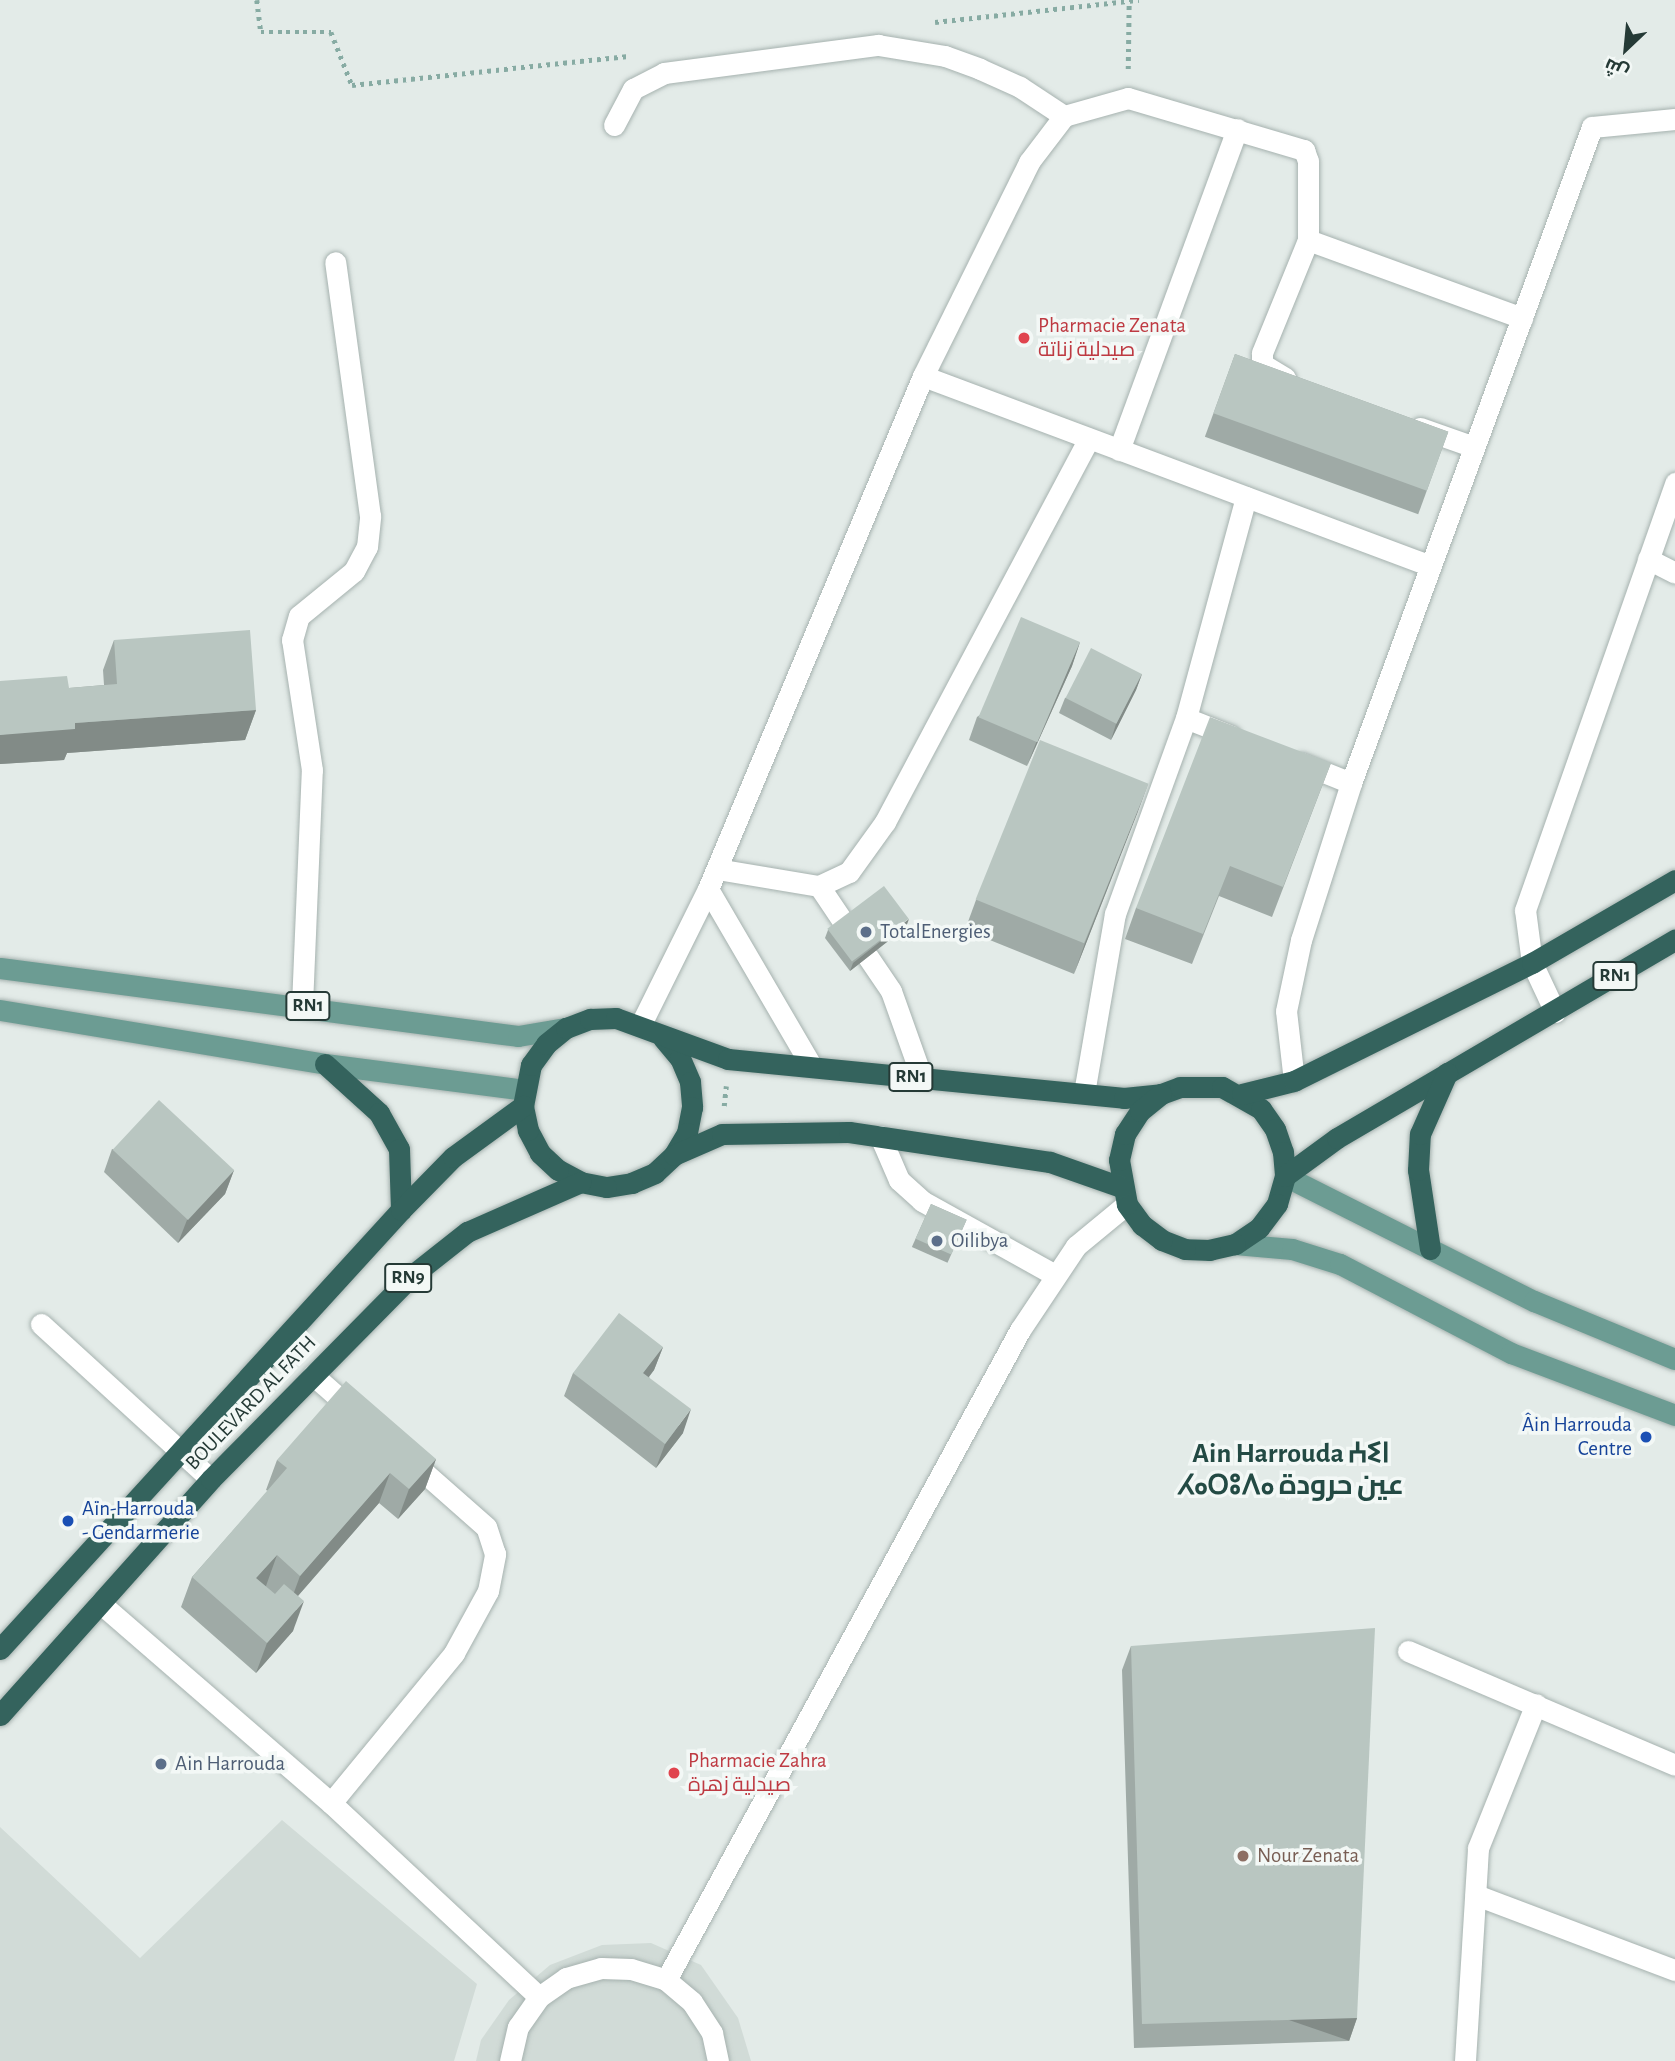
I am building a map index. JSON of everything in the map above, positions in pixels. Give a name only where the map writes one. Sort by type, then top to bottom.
[{"type":"highway","name":"RN1","points":[[523,1098],[531,1065],[546,1044],[566,1028],[603,1018],[641,1024],[663,1038],[728,1059],[1124,1098],[1161,1094],[1201,1084],[1242,1094],[1294,1081],[1532,963],[1675,880]]},
{"type":"highway","name":"RN1","points":[[1161,1094],[1140,1111],[1125,1134],[1119,1160],[1124,1196],[1142,1225],[1173,1245],[1210,1250],[1235,1244],[1259,1228],[1271,1212],[1285,1176],[1337,1138],[1675,940]]},
{"type":"highway","name":"RN1","points":[[663,1038],[680,1058],[690,1082],[690,1120],[674,1155]]},
{"type":"highway","points":[[325,1064],[379,1113],[399,1149],[401,1210]]},
{"type":"highway","points":[[1430,1249],[1418,1170],[1420,1134],[1447,1073]]},
{"type":"highway","points":[[1242,1094],[1275,1129],[1285,1176]]},
{"type":"highway","points":[[523,1098],[540,1153],[581,1182]]},
{"type":"highway","name":"BOULEVARD AL FATH","points":[[3,1640],[401,1210],[453,1157],[523,1098]]},
{"type":"highway","name":"RN1","points":[[581,1182],[606,1186],[632,1183],[655,1173],[674,1155],[722,1134],[769,1130],[880,1136],[1050,1162],[1124,1196]]},
{"type":"highway","name":"BOULEVARD AL FATH","points":[[0,1715],[211,1479],[410,1277],[467,1232],[581,1182]]},
{"type":"main road","name":"RN1","points":[[0,968],[302,1005],[518,1036],[566,1028]]},
{"type":"main road","points":[[0,1010],[523,1098]]},
{"type":"main road","points":[[1285,1176],[1534,1301],[1675,1359]]},
{"type":"main road","points":[[1235,1244],[1292,1249],[1340,1264],[1511,1353],[1675,1415]]},
{"type":"street","points":[[614,125],[633,89],[664,73],[878,45],[945,56],[980,69],[1020,87],[1064,116]]},
{"type":"street","points":[[641,1024],[717,869],[923,376],[1029,162],[1064,116],[1128,98],[1304,150],[1308,161],[1308,240],[1262,353],[1262,364],[1306,388]]},
{"type":"street","points":[[1294,1081],[1286,1011],[1301,940],[1351,783],[1592,127],[1675,119]]},
{"type":"street","points":[[1119,450],[1237,129]]},
{"type":"street","points":[[1308,240],[1522,318]]},
{"type":"street","points":[[302,1005],[312,770],[292,640],[299,616],[354,571],[367,547],[370,516],[335,262]]},
{"type":"street","points":[[923,376],[1431,566]]},
{"type":"street","points":[[1396,420],[1474,447]]},
{"type":"street","points":[[717,869],[819,887],[849,872],[885,822],[1089,439]]},
{"type":"street","points":[[1555,1012],[1532,963],[1525,910],[1532,879],[1675,483]]},
{"type":"street","points":[[1084,1093],[1115,914],[1186,718],[1246,497]]},
{"type":"street","points":[[1648,559],[1675,573]]},
{"type":"street","points":[[1186,718],[1249,743]]},
{"type":"street","points":[[1275,753],[1351,783]]},
{"type":"street","points":[[819,887],[844,923]]},
{"type":"street","points":[[708,889],[812,1067]]},
{"type":"street","points":[[868,957],[891,991],[922,1078]]},
{"type":"street","points":[[880,1136],[899,1180],[922,1201],[1055,1275]]},
{"type":"street","points":[[666,1980],[1013,1342],[1076,1246],[1124,1196]]},
{"type":"street","points":[[41,1324],[211,1479]]},
{"type":"street","points":[[313,1375],[374,1429]]},
{"type":"street","points":[[331,1803],[454,1653],[490,1578],[495,1553],[486,1527],[394,1447]]},
{"type":"street","points":[[100,1603],[331,1803],[539,1997]]},
{"type":"street","points":[[1408,1651],[1675,1763]]},
{"type":"street","points":[[1465,2061],[1479,1848],[1536,1704]]},
{"type":"street","points":[[1476,1895],[1675,1970]]},
{"type":"street","points":[[510,2061],[518,2027],[539,1997],[566,1978],[601,1968],[631,1969],[666,1980],[692,2002],[712,2033],[718,2061]]},
{"type":"path","points":[[257,0],[261,32],[331,32]]},
{"type":"path","points":[[1128,98],[1129,1]]},
{"type":"path","points":[[722,1134],[728,1059]]},
{"type":"shaded area","points":[[282,1820],[477,1984],[454,2061],[0,2061],[0,1827],[140,1958]]},
{"type":"shaded area","points":[[651,1943],[701,1965],[738,2018],[751,2061],[476,2061],[481,2040],[509,2000],[550,1965],[602,1945]]},
{"type":"building","points":[[1235,354],[1448,432],[1427,491],[1213,413]]},
{"type":"building","points":[[1021,617],[1080,642],[1037,742],[978,717]]},
{"type":"building","points":[[250,630],[256,710],[75,723],[75,729],[0,735],[0,681],[67,676],[69,688],[117,684],[114,640]]},
{"type":"building","points":[[1091,648],[1142,674],[1116,724],[1066,698]]},
{"type":"building","points":[[1210,717],[1331,763],[1283,887],[1230,866],[1203,934],[1136,908]]},
{"type":"building","points":[[1040,740],[1148,784],[1084,943],[976,899]]},
{"type":"building","name":"TotalEnergies","points":[[884,886],[909,919],[852,961],[827,929]]},
{"type":"building","points":[[159,1100],[234,1170],[188,1220],[113,1150]]},
{"type":"building","name":"Oilibya","points":[[931,1204],[967,1220],[951,1255],[916,1239]]},
{"type":"building","points":[[619,1313],[663,1347],[643,1373],[691,1409],[665,1444],[573,1373]]},
{"type":"building","points":[[346,1381],[436,1459],[409,1489],[390,1473],[300,1576],[277,1555],[256,1578],[275,1594],[284,1584],[304,1601],[267,1643],[192,1577],[287,1468],[277,1460]]},
{"type":"building","name":"Nour Zenata","points":[[1375,1628],[1357,2018],[1142,2024],[1131,1646]]},
{"type":"place","name":"Pharmacie Zenata صيدلية زناتة","points":[[1024,338]]},
{"type":"place","name":"TotalEnergies","points":[[866,932]]},
{"type":"place","name":"Oilibya","points":[[937,1241]]},
{"type":"place","name":"Âin Harrouda Centre","points":[[1646,1437]]},
{"type":"place","name":"Aïn-Harrouda - Gendarmerie","points":[[68,1521]]},
{"type":"place","name":"Ain Harrouda","points":[[161,1764]]},
{"type":"place","name":"Pharmacie Zahra صيدلية زهرة","points":[[674,1773]]},
{"type":"place","name":"Nour Zenata","points":[[1243,1856]]},
{"type":"district","name":"Ain Harrouda ⵄⵉⵏ ⵃⴰⵔⵓⴷⴰ عين حرودة","points":[[1291,1470]]}]
